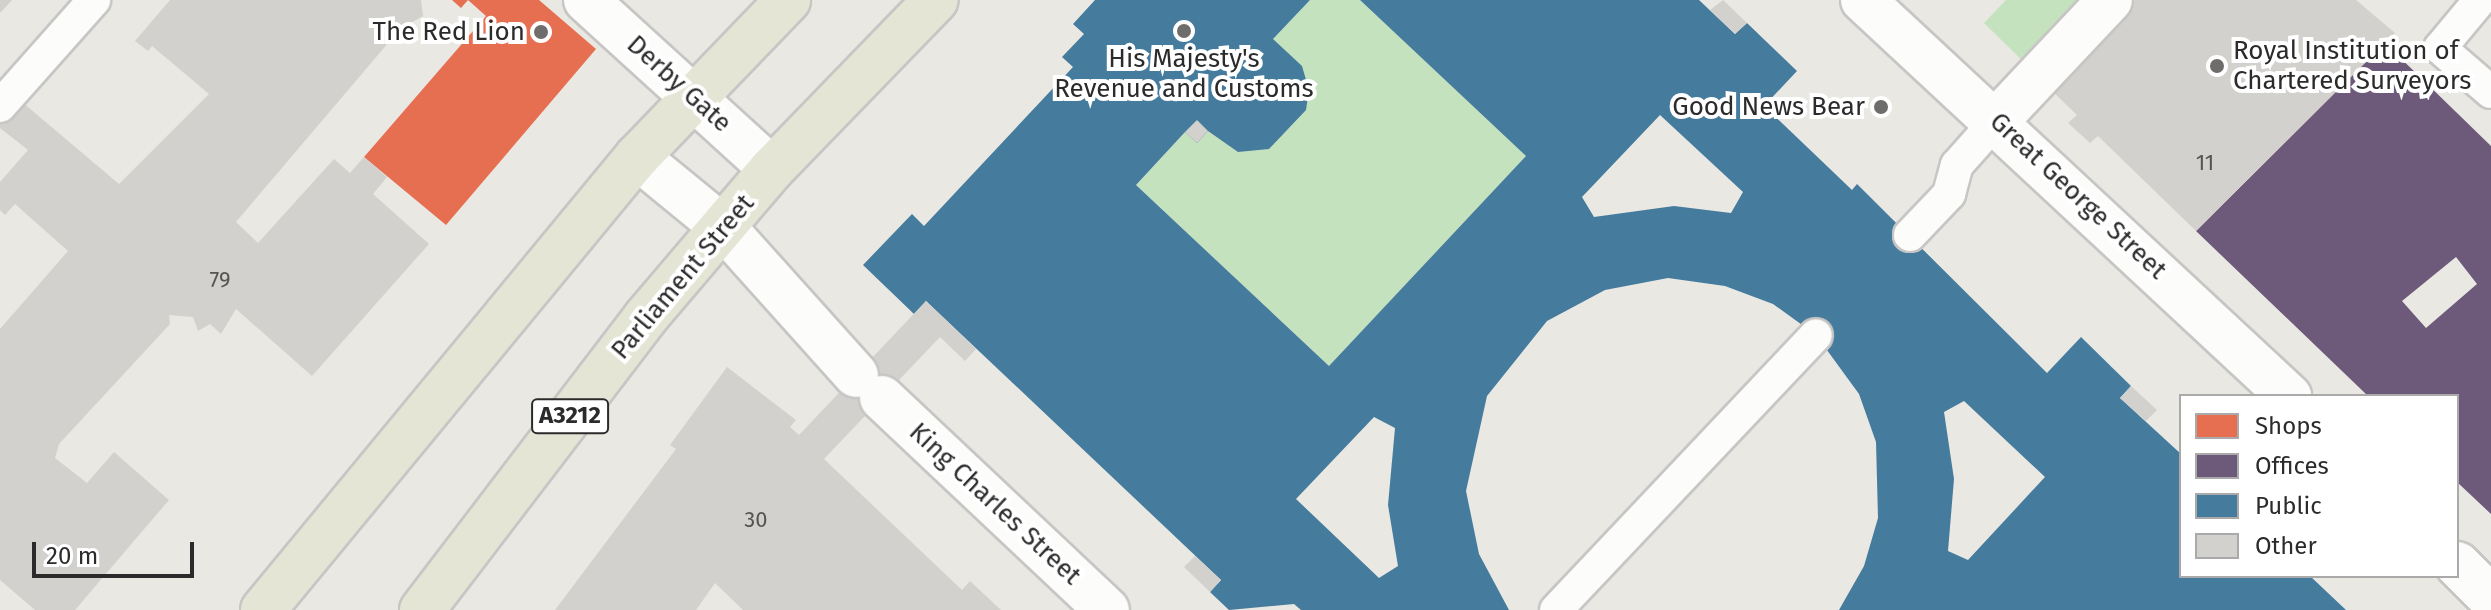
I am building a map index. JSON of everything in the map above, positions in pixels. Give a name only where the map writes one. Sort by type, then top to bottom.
[{"type":"main road","points":[[263,610],[637,157],[788,0]]},
{"type":"main road","name":"Parliament Street","points":[[422,610],[636,330],[725,229],[772,169],[936,0]]},
{"type":"street","name":"Derby Gate","points":[[586,0],[772,169]]},
{"type":"street","name":"Great George Street","points":[[1863,0],[1949,74],[2287,394]]},
{"type":"street","points":[[1907,0],[1917,29],[1949,74]]},
{"type":"street","points":[[1996,121],[2110,0]]},
{"type":"street","name":"King Charles Street","points":[[637,157],[725,229],[869,387],[1107,610]]},
{"type":"street","points":[[2459,566],[2491,598]]},
{"type":"lane","points":[[0,106],[94,0]]},
{"type":"lane","points":[[2480,0],[2440,48],[2491,92]]},
{"type":"lane","points":[[1910,235],[1949,194],[1957,165],[1996,121]]},
{"type":"lane","points":[[1556,610],[1816,335]]},
{"type":"green space","points":[[1310,0],[1360,0],[1526,156],[1329,366],[1136,185],[1185,132],[1197,143],[1208,131],[1239,152],[1267,146],[1309,90],[1303,72],[1273,39]]},
{"type":"green space","points":[[2006,0],[2094,0],[2030,68],[1984,23]]},
{"type":"building: Shops","name":"The Red Lion","points":[[452,0],[468,0],[461,8]]},
{"type":"building: Shops","points":[[468,0],[539,0],[596,49],[446,225],[364,157],[486,16]]},
{"type":"building: Offices","points":[[2385,43],[2491,146],[2491,514],[2459,484],[2459,394],[2366,394],[2196,231]],"holes":[[[2456,257],[2477,284],[2426,328],[2402,301]]]},
{"type":"building: Public","points":[[1095,0],[1310,0],[1273,39],[1302,66],[1309,90],[1306,110],[1269,149],[1238,152],[1208,131],[1197,143],[1185,132],[1136,185],[1329,366],[1526,156],[1360,0],[1699,0],[1735,34],[1747,23],[1797,71],[1764,106],[1852,190],[1857,184],[2047,373],[2081,337],[2131,386],[2120,398],[2179,452],[2179,578],[2312,578],[2346,610],[1839,610],[1864,566],[1878,518],[1876,442],[1859,394],[1816,335],[1773,304],[1725,286],[1668,278],[1605,290],[1547,321],[1487,396],[1466,491],[1479,554],[1509,610],[1301,610],[1294,604],[1229,610],[1210,592],[1221,580],[926,301],[914,314],[863,265],[912,214],[924,226],[1073,67],[1062,57],[1084,34],[1073,24]],"holes":[[[1660,115],[1743,192],[1731,213],[1674,206],[1594,217],[1582,197]],[[1964,401],[2045,477],[1968,560],[1948,551],[1954,479],[1944,412]],[[1374,417],[1395,428],[1388,505],[1398,566],[1379,578],[1296,499]]]},
{"type":"building: Other","points":[[0,0],[12,0],[0,13]]},
{"type":"building: Other","points":[[170,0],[421,0],[423,16],[400,29],[236,222],[258,243],[334,159],[350,173],[364,157],[387,177],[373,194],[429,244],[312,376],[236,309],[221,334],[210,324],[198,331],[193,317],[169,315],[170,324],[59,444],[55,458],[87,483],[114,452],[169,500],[75,610],[35,610],[0,580],[0,329],[68,251],[15,204],[5,215],[0,210],[0,182],[28,150],[0,128],[0,111],[22,102],[119,184],[209,94],[152,46],[148,51],[135,41]]},
{"type":"building: Other","points":[[1723,0],[1747,23],[1735,34],[1710,10]]},
{"type":"building: Other","name":"Royal Institution of Chartered Surveyors","points":[[2135,0],[2356,0],[2395,33],[2196,231],[2098,136],[2090,143],[2068,123],[2077,115],[2050,89]]},
{"type":"building: Other","points":[[1197,120],[1208,131],[1197,143],[1185,132]]},
{"type":"building: Other","points":[[926,301],[976,349],[965,361],[940,337],[824,459],[962,590],[970,581],[1001,610],[743,610],[715,583],[696,610],[555,610],[676,449],[670,445],[727,367],[796,420],[790,427],[799,435]]},
{"type":"building: Other","points":[[2131,386],[2157,410],[2146,421],[2120,398]]},
{"type":"building: Other","points":[[1195,556],[1221,580],[1210,592],[1184,567]]},
{"type":"place","name":"His Majesty's Revenue and Customs","points":[[1184,31]]},
{"type":"place","name":"The Red Lion","points":[[541,32]]},
{"type":"place","name":"Royal Institution of Chartered Surveyors","points":[[2217,66]]},
{"type":"place","name":"Good News Bear","points":[[1881,107]]}]
